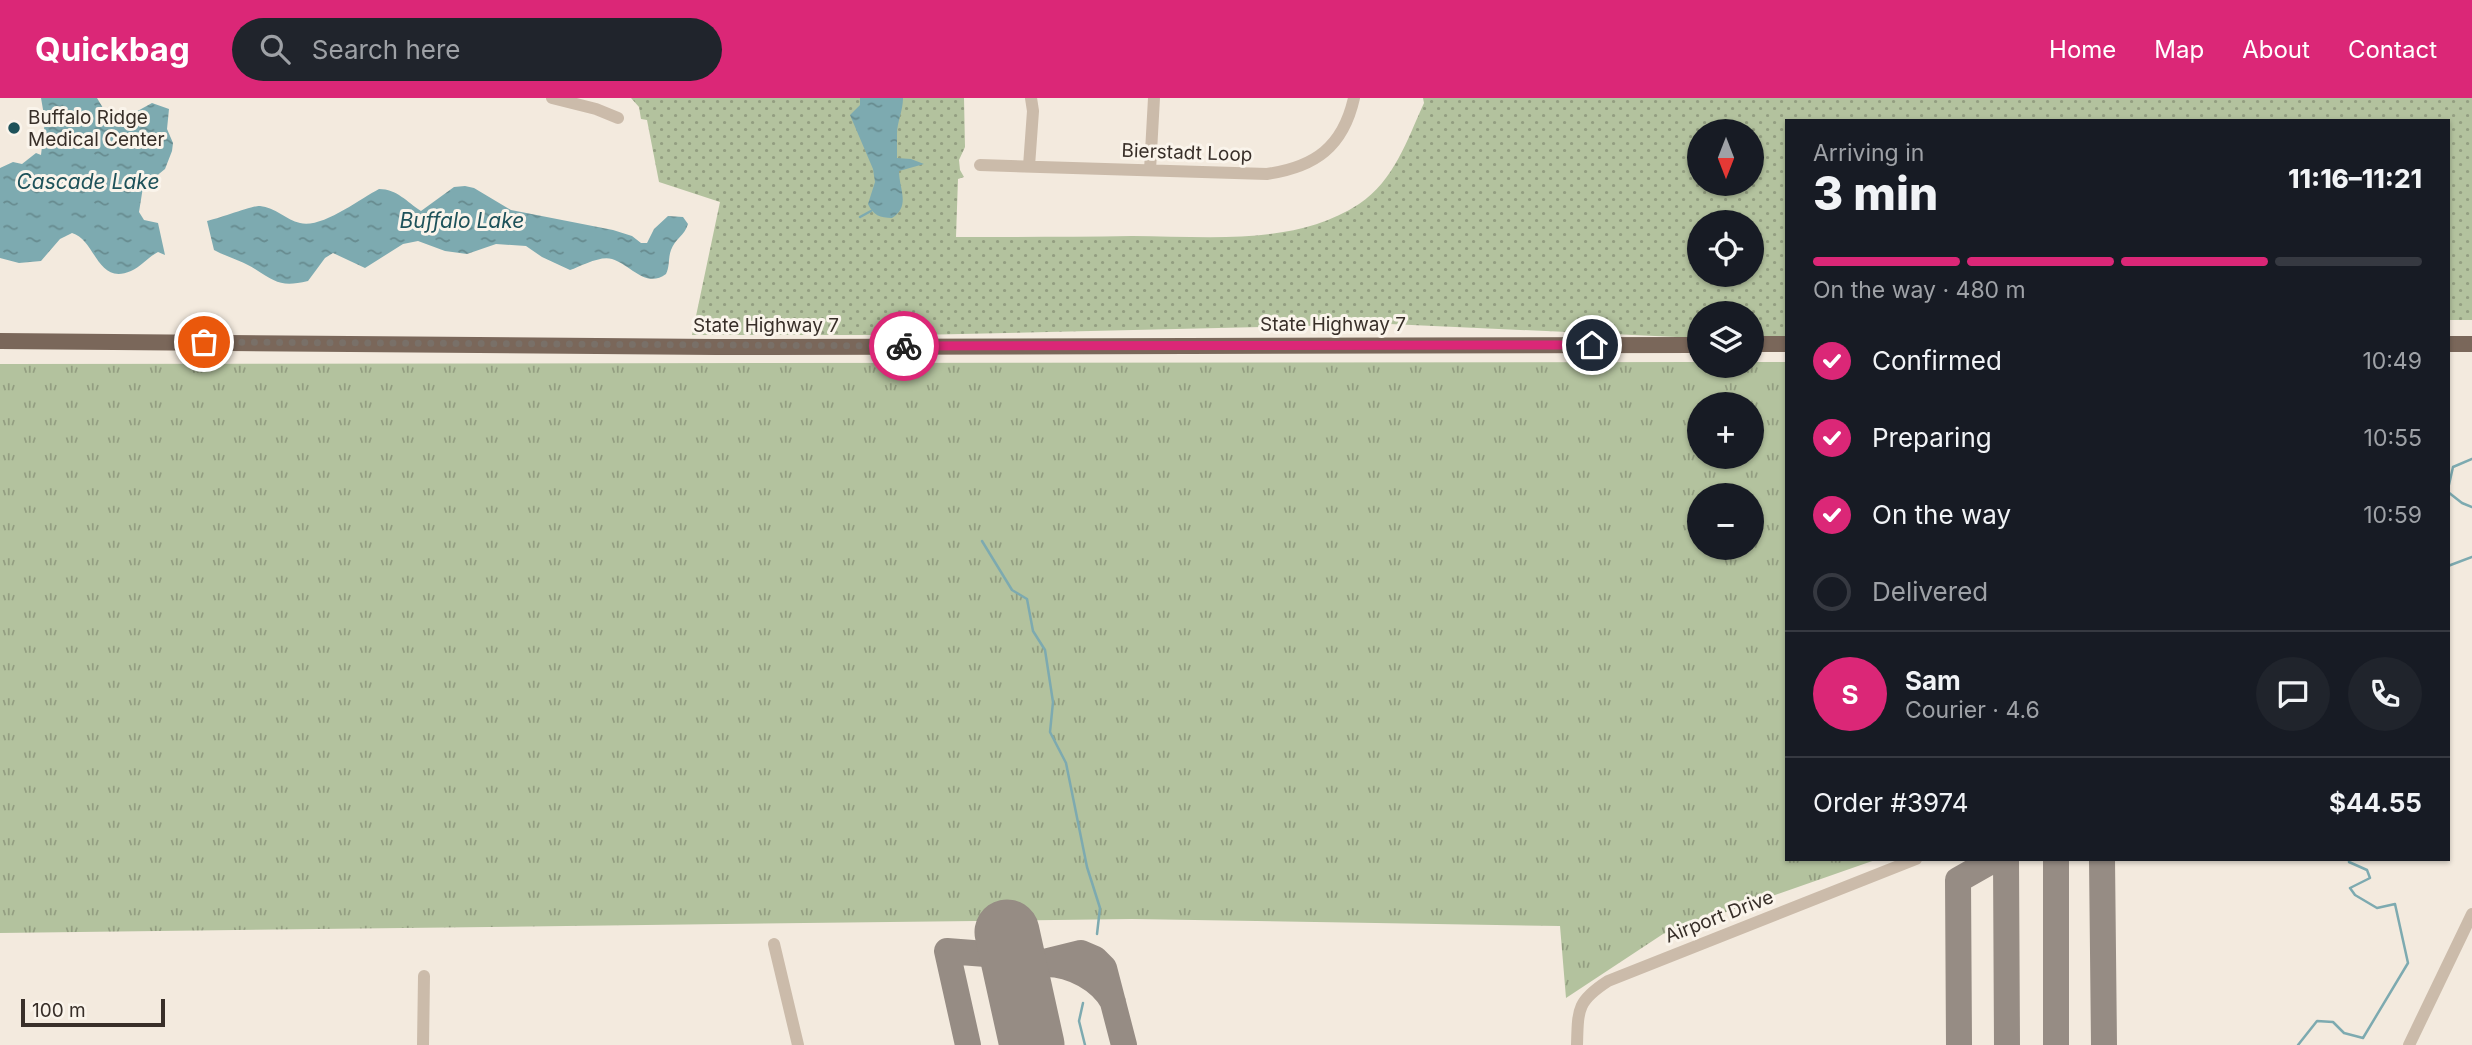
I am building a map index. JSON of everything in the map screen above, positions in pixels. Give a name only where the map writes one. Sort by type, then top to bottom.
[{"type":"main road","name":"State Highway 7","points":[[0,341],[702,346],[1687,345]]},
{"type":"main road","points":[[1764,344],[1785,344]]},
{"type":"main road","points":[[2450,345],[2472,344]]},
{"type":"street","points":[[552,98],[596,108],[618,118]]},
{"type":"street","points":[[1029,166],[1033,111],[1031,98]]},
{"type":"street","points":[[1150,170],[1154,98]]},
{"type":"street","name":"Bierstadt Loop","points":[[980,165],[1267,174],[1293,170],[1314,160],[1338,138],[1354,98]]},
{"type":"street","name":"Airport Drive","points":[[1577,1045],[1577,1018],[1582,1003],[1589,992],[1608,981],[1911,861]]},
{"type":"street","points":[[2409,1045],[2472,914]]},
{"type":"street","points":[[774,944],[798,1045]]},
{"type":"street","points":[[423,1045],[424,976]]},
{"type":"green space","points":[[631,98],[964,98],[965,147],[959,160],[964,177],[958,179],[956,237],[1219,237],[1278,233],[1306,227],[1333,218],[1359,204],[1382,184],[1398,159],[1424,103],[1423,98],[2472,98],[2472,320],[2450,320],[2450,119],[1785,119],[1785,342],[1764,341],[1764,301],[1687,301],[1687,337],[1390,324],[916,335],[692,335],[720,202],[659,182],[647,120],[641,119],[639,107]]},
{"type":"green space","points":[[1687,362],[1687,378],[1764,378],[1764,362],[1785,362],[1785,861],[1872,861],[1663,934],[1566,998],[1560,926],[1132,919],[0,933],[0,364]]},
{"type":"water","name":"Cascade Lake","points":[[41,98],[97,98],[103,108],[123,119],[152,103],[169,109],[167,129],[173,143],[172,151],[165,169],[143,187],[139,212],[144,220],[158,223],[165,255],[158,252],[131,271],[120,274],[111,272],[80,237],[72,233],[60,239],[41,261],[19,263],[0,258],[0,168],[13,162],[22,164],[36,153],[41,155],[45,121]]},
{"type":"water","points":[[860,98],[903,98],[897,130],[897,158],[924,164],[899,171],[903,203],[892,218],[877,215],[868,204],[875,182],[873,169],[850,115],[860,105]]},
{"type":"water","name":"Buffalo Lake","points":[[454,187],[474,188],[511,210],[613,230],[632,236],[641,243],[647,243],[654,229],[668,216],[683,217],[688,224],[671,250],[666,274],[659,278],[645,277],[607,258],[570,270],[526,246],[496,244],[467,254],[445,251],[418,241],[403,244],[365,268],[333,253],[325,258],[308,281],[286,284],[214,250],[207,221],[260,206],[300,223],[309,224],[329,218],[379,189],[397,194],[421,211]]},
{"type":"waterway","points":[[860,217],[871,211]]},
{"type":"waterway","points":[[2450,480],[2453,467],[2472,459]]},
{"type":"waterway","points":[[2450,494],[2472,507]]},
{"type":"waterway","points":[[982,541],[1012,590],[1027,599],[1033,631],[1045,650],[1053,702],[1050,732],[1066,763],[1087,867],[1100,908],[1097,934]]},
{"type":"waterway","points":[[2450,565],[2472,557]]},
{"type":"waterway","points":[[2298,1045],[2317,1021],[2333,1022],[2344,1033],[2363,1038],[2408,963],[2395,904],[2377,908],[2355,895],[2350,888],[2370,878],[2367,870],[2349,861]]},
{"type":"waterway","points":[[1083,1003],[1079,1021],[1085,1045]]},
{"type":"taxiway","points":[[1959,1045],[1958,880],[1991,861]]},
{"type":"taxiway","points":[[2006,861],[2007,1045]]},
{"type":"taxiway","points":[[2056,861],[2056,1045]]},
{"type":"taxiway","points":[[2102,861],[2104,1045]]},
{"type":"taxiway","points":[[968,1045],[947,951],[1012,956]]},
{"type":"taxiway","points":[[1015,969],[1081,953],[1095,959],[1104,968],[1124,1045]]},
{"type":"taxiway","points":[[1046,964],[1066,967],[1085,975],[1101,987],[1113,1002]]},
{"type":"runway","points":[[1007,932],[1032,1045]]},
{"type":"way so far","points":[[204,342],[904,346]]},
{"type":"place","name":"Buffalo Ridge Medical Center","points":[[14,128]]},
{"type":"route","points":[[904,346],[1592,345]]}]
